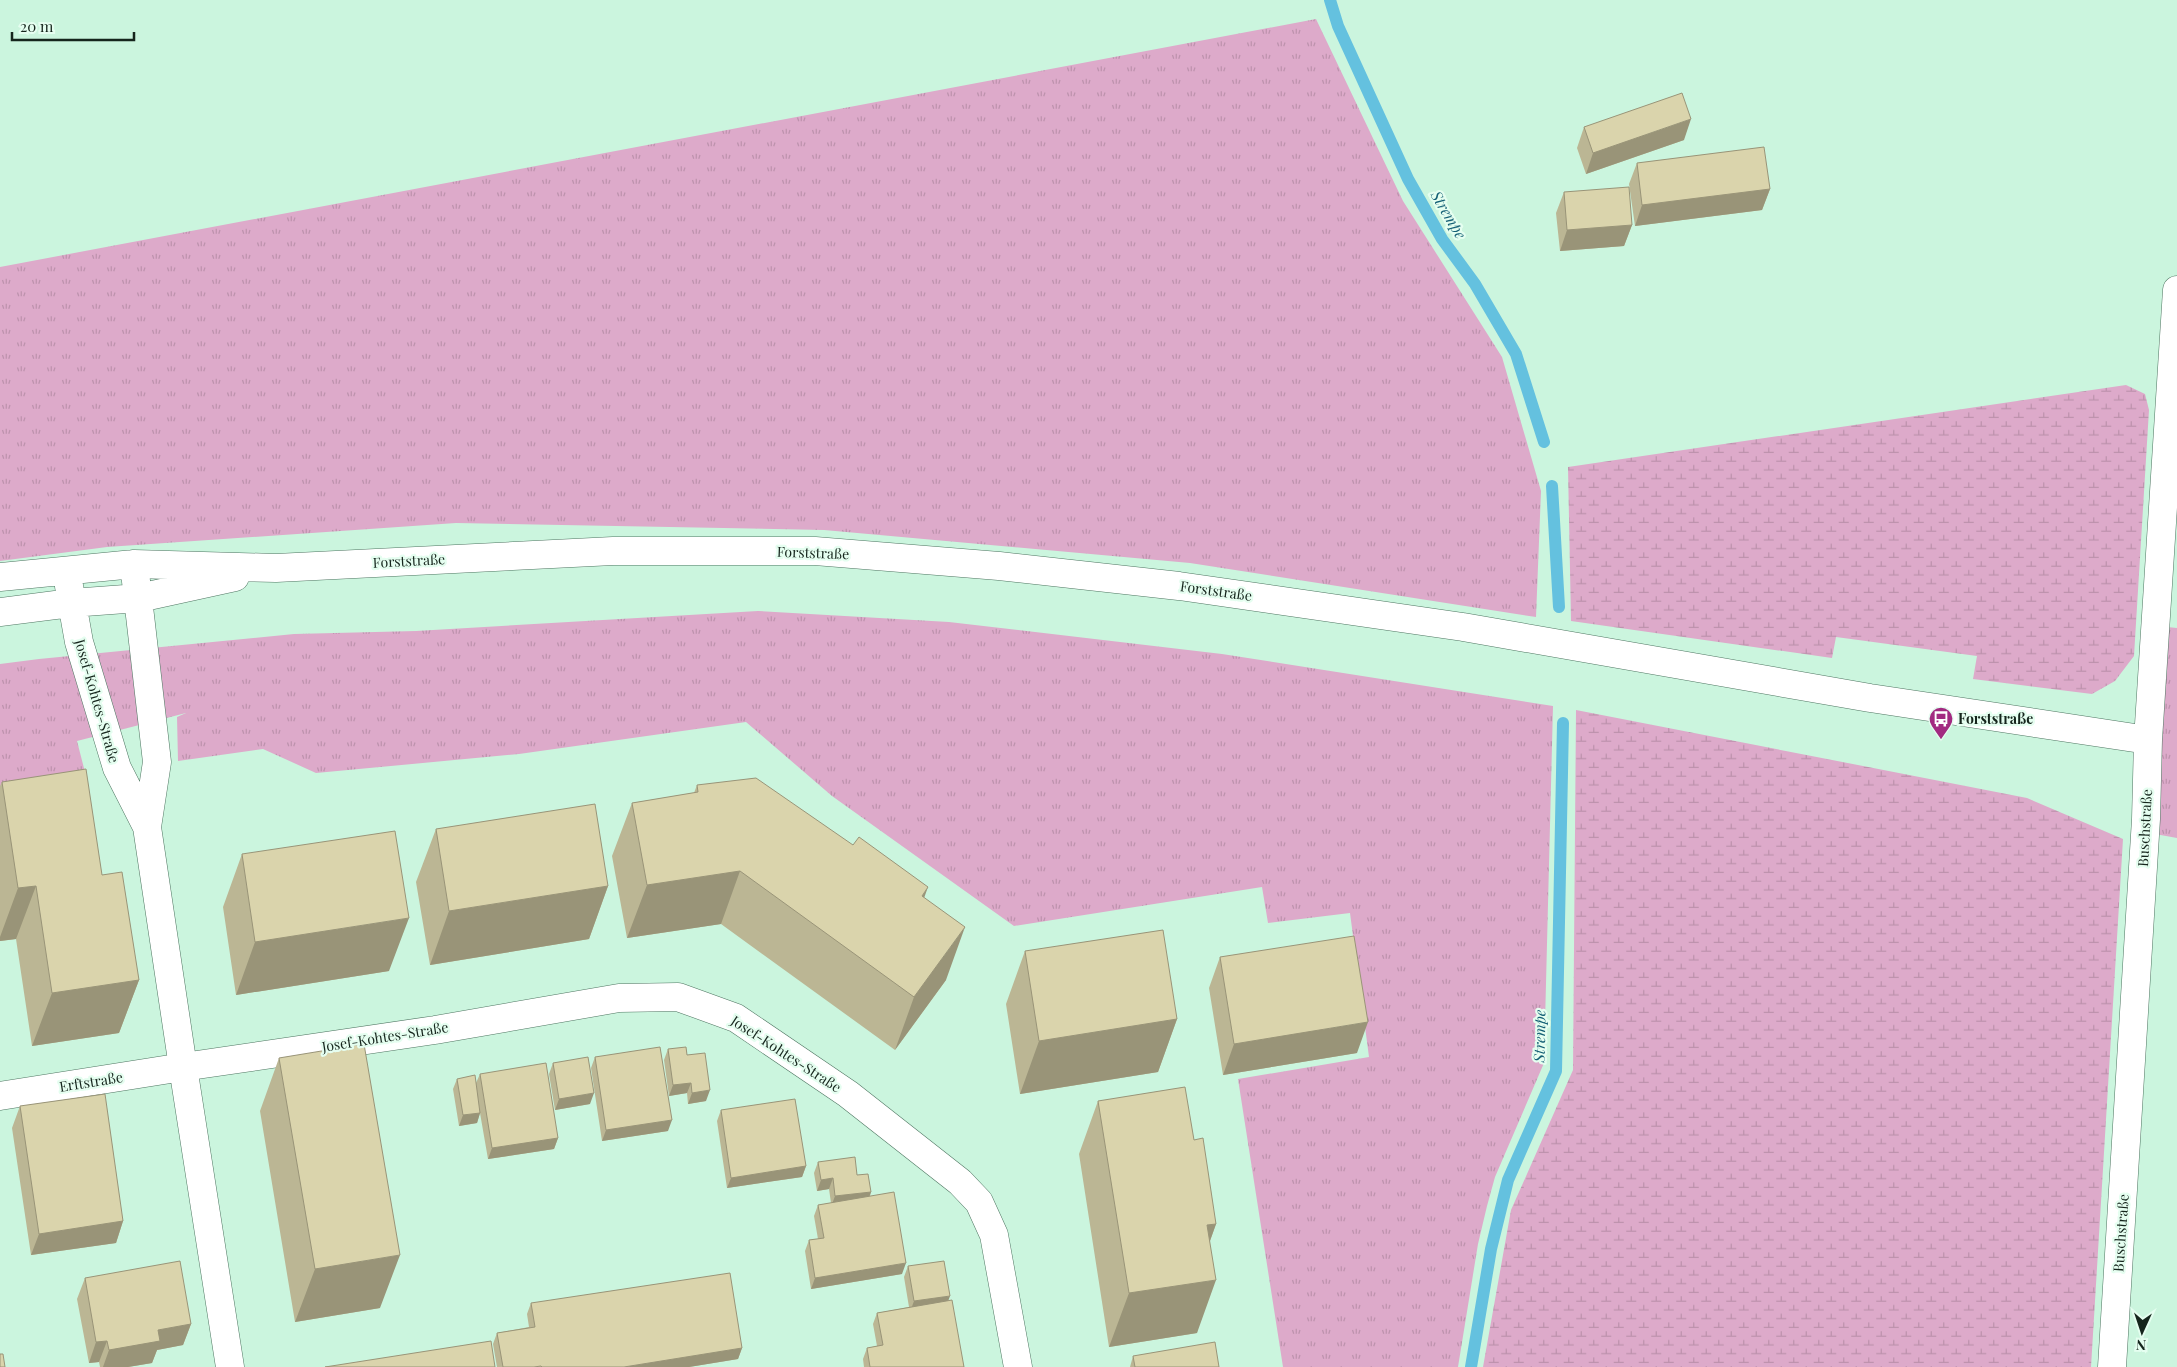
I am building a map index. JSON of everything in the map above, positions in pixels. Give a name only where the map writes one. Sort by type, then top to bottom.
[{"type":"street","name":"Buschstraße","points":[[2112,1367],[2146,819],[2148,740],[2177,290]]},
{"type":"street","name":"Forststraße","points":[[0,577],[134,564],[276,568],[613,551],[816,551],[999,566],[1179,586],[1453,626],[1870,698],[2148,740]]},
{"type":"street","name":"Josef-Kohtes-Straße","points":[[134,564],[157,762],[147,828],[182,1067],[230,1367]]},
{"type":"street","name":"Forststraße","points":[[0,612],[71,603],[139,598],[276,568]]},
{"type":"street","name":"Josef-Kohtes-Straße","points":[[67,569],[71,603],[97,707],[117,768],[147,828]]},
{"type":"street","name":"Josef-Kohtes-Straße","points":[[182,1067],[435,1030],[619,998],[678,997],[736,1018],[848,1094],[960,1182],[979,1202],[994,1235],[1018,1367]]},
{"type":"street","name":"Erftstraße","points":[[0,1096],[182,1067]]},
{"type":"green space","points":[[1316,19],[1403,201],[1502,357],[1541,491],[1536,617],[1190,563],[824,530],[456,523],[107,547],[0,561],[0,267]]},
{"type":"green space","points":[[2126,385],[2145,394],[2149,410],[2134,656],[2115,681],[2092,694],[1973,679],[1977,656],[1836,637],[1832,658],[1571,621],[1568,467]]},
{"type":"green space","points":[[758,611],[949,622],[1222,654],[1553,706],[1544,1063],[1495,1177],[1478,1244],[1458,1367],[1283,1367],[1238,1079],[1369,1057],[1350,913],[1268,923],[1262,887],[1014,926],[832,796],[746,722],[519,754],[316,773],[263,749],[178,761],[177,717],[186,713],[77,741],[86,776],[0,788],[0,664],[294,634],[416,631]]},
{"type":"green space","points":[[2167,627],[2177,628],[2177,838],[2155,834]]},
{"type":"green space","points":[[1576,710],[2027,798],[2123,839],[2091,1367],[1483,1367],[1511,1210],[1573,1070]]},
{"type":"building","points":[[1682,93],[1691,119],[1593,153],[1584,127]]},
{"type":"building","points":[[1764,147],[1770,189],[1642,205],[1637,163]]},
{"type":"building","points":[[1629,187],[1632,225],[1567,230],[1564,192]]},
{"type":"building","points":[[86,769],[102,875],[122,872],[139,980],[52,993],[36,886],[18,888],[2,782]]},
{"type":"building","points":[[756,778],[853,845],[859,837],[928,887],[922,896],[965,927],[914,997],[740,871],[647,885],[632,803],[698,792],[697,785]]},
{"type":"building","points":[[595,804],[608,886],[449,911],[436,829]]},
{"type":"building","points":[[395,831],[409,918],[255,942],[242,854]]},
{"type":"building","points":[[1163,930],[1177,1019],[1039,1041],[1025,951]]},
{"type":"building","points":[[1354,936],[1368,1022],[1234,1044],[1220,957]]},
{"type":"building","points":[[364,1044],[400,1255],[315,1269],[279,1058]]},
{"type":"building","points":[[660,1047],[672,1120],[606,1130],[595,1057]]},
{"type":"building","points":[[686,1047],[687,1055],[705,1053],[710,1090],[692,1093],[691,1083],[673,1085],[668,1049]]},
{"type":"building","points":[[588,1057],[594,1093],[559,1099],[553,1063]]},
{"type":"building","points":[[546,1063],[558,1138],[492,1148],[480,1074]]},
{"type":"building","points":[[475,1075],[480,1113],[463,1115],[457,1079]]},
{"type":"building","points":[[1185,1087],[1194,1140],[1203,1138],[1216,1224],[1207,1225],[1216,1280],[1129,1293],[1098,1101]]},
{"type":"building","points":[[105,1094],[123,1221],[39,1234],[20,1106]]},
{"type":"building","points":[[795,1099],[806,1166],[731,1178],[721,1110]]},
{"type":"building","points":[[855,1157],[857,1175],[868,1174],[871,1192],[835,1196],[833,1178],[821,1180],[818,1162]]},
{"type":"building","points":[[894,1192],[906,1263],[815,1278],[809,1240],[824,1238],[818,1205]]},
{"type":"building","points":[[180,1261],[191,1324],[158,1330],[160,1341],[109,1350],[107,1341],[96,1342],[85,1278]]},
{"type":"building","points":[[944,1261],[950,1296],[914,1301],[908,1266]]},
{"type":"building","points":[[730,1273],[742,1348],[624,1367],[503,1367],[497,1333],[535,1327],[531,1303]]},
{"type":"building","points":[[952,1300],[964,1367],[870,1367],[867,1348],[883,1345],[877,1313]]},
{"type":"building","points":[[491,1341],[495,1367],[325,1367]]},
{"type":"building","points":[[1215,1342],[1219,1367],[1135,1367],[1133,1356]]},
{"type":"building","points":[[0,1354],[3,1354],[5,1367],[0,1367]]},
{"type":"waterway","name":"Strempe","points":[[1330,0],[1338,26],[1408,179],[1442,239],[1475,284],[1516,354],[1544,442]]},
{"type":"waterway","name":"Strempe","points":[[1552,486],[1559,607]]},
{"type":"waterway","name":"Strempe","points":[[1471,1367],[1491,1249],[1508,1180],[1556,1071],[1563,723]]},
{"type":"place","name":"Forststraße","points":[[1941,740]]}]
